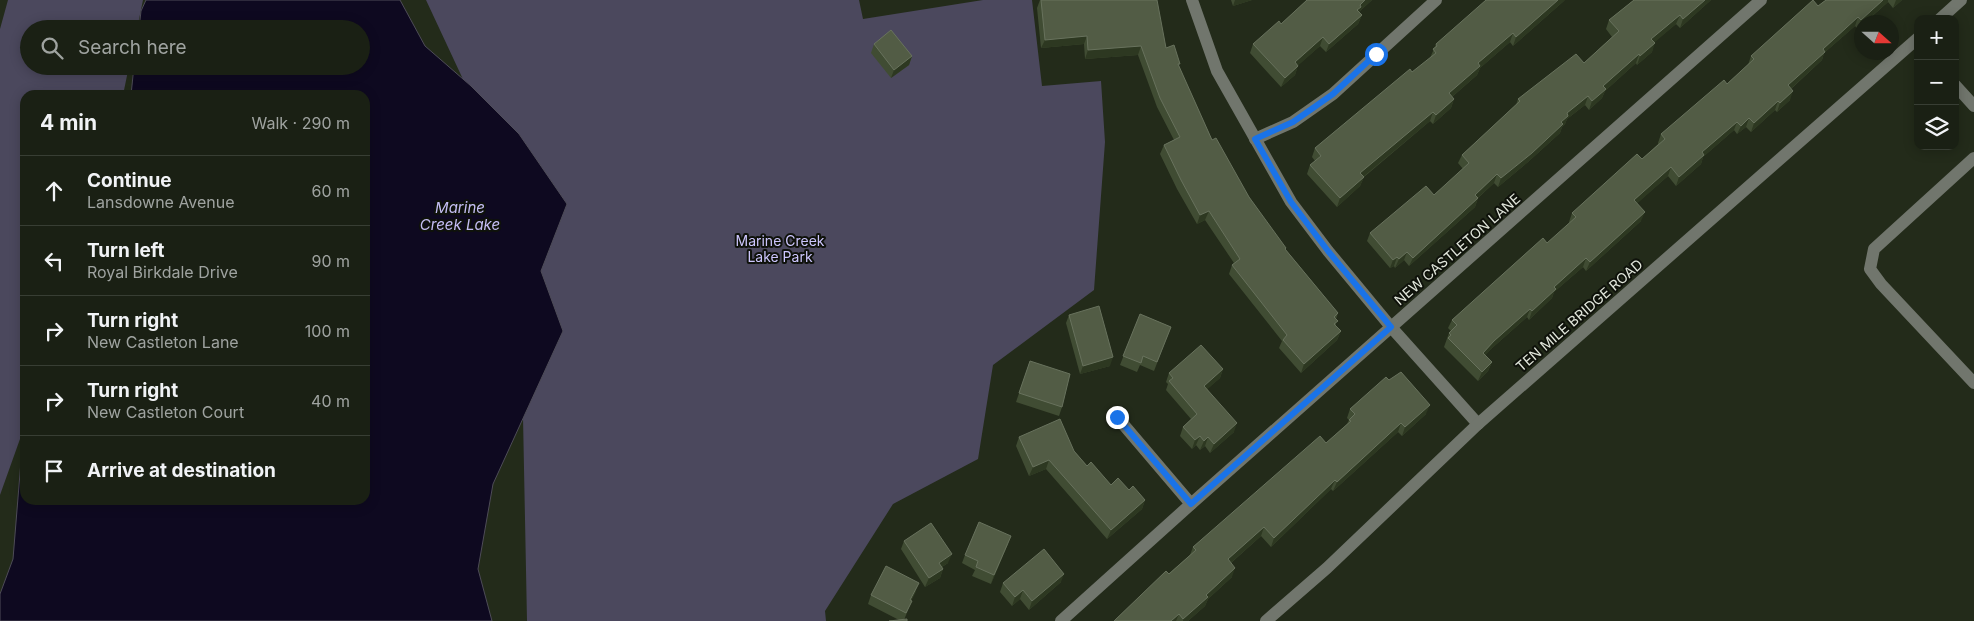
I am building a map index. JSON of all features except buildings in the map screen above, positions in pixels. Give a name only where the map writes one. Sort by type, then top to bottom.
[{"type":"street","points":[[1192,0],[1217,71],[1291,202],[1328,251],[1391,327],[1478,424]]},
{"type":"street","points":[[1255,139],[1293,122],[1333,94],[1436,0]]},
{"type":"street","name":"NEW CASTLETON LANE","points":[[1061,621],[1761,0]]},
{"type":"street","points":[[1944,15],[1961,0]]},
{"type":"street","name":"TEN MILE BRIDGE ROAD","points":[[1266,621],[1327,568],[1478,424],[1914,43]]},
{"type":"street","points":[[1959,89],[1974,106]]},
{"type":"street","points":[[1974,158],[1874,249],[1870,269],[1974,383]]},
{"type":"street","points":[[1117,417],[1191,504]]},
{"type":"green space","points":[[8,0],[143,0],[139,20],[20,20],[20,75],[127,75],[124,90],[20,90],[20,439],[0,495],[0,29]]},
{"type":"green space","name":"Marine Creek Lake Park","points":[[426,0],[859,0],[863,19],[983,0],[1032,0],[1042,86],[1101,81],[1105,142],[1094,290],[993,365],[978,459],[893,504],[825,611],[826,621],[527,621],[523,417],[538,240]]},
{"type":"water","name":"Marine Creek Lake","points":[[146,0],[400,0],[425,46],[471,86],[519,134],[567,204],[541,271],[563,331],[493,484],[478,569],[492,621],[0,621],[0,594],[13,559],[20,473],[20,505],[370,505],[370,90],[132,90],[133,75],[370,75],[370,20],[140,20],[141,11]]},
{"type":"route","points":[[1117,417],[1191,504],[1391,327],[1328,251],[1291,202],[1255,139],[1293,122],[1333,94],[1376,54]]}]
